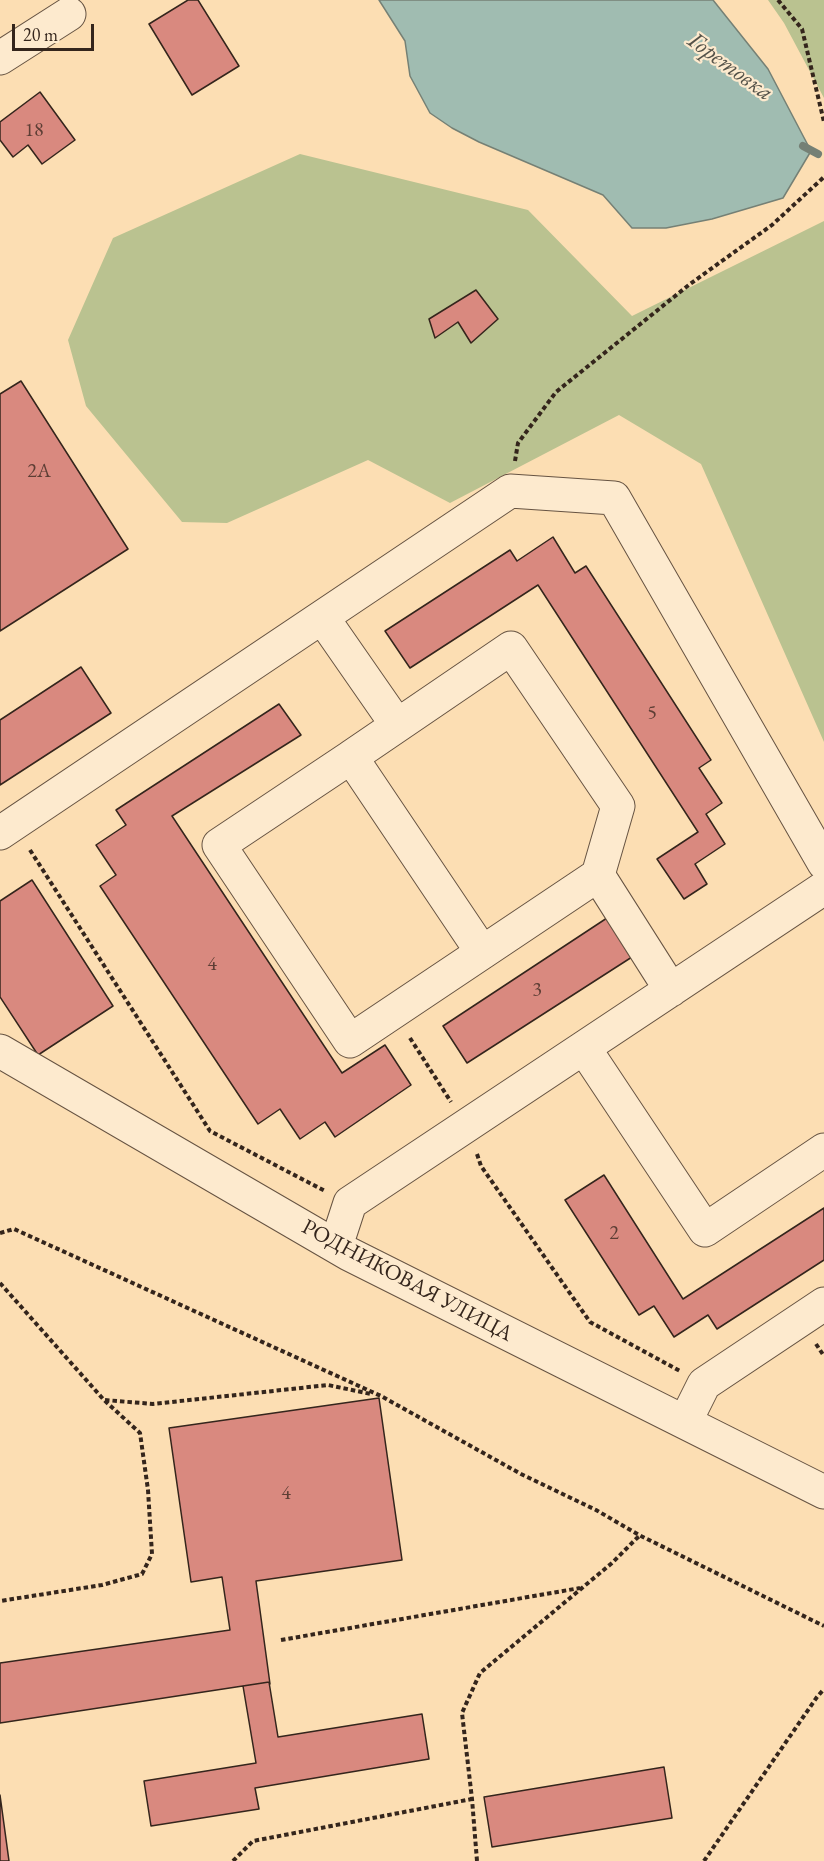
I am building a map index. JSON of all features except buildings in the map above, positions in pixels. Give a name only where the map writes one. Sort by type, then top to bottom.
[{"type":"street","points":[[0,58],[69,14]]},
{"type":"street","points":[[7,829],[510,491],[614,498],[824,863]]},
{"type":"street","points":[[322,617],[397,725]]},
{"type":"street","points":[[511,648],[618,806],[598,875],[350,1041],[219,844],[397,725],[511,648]]},
{"type":"street","points":[[351,757],[482,952]]},
{"type":"street","points":[[598,875],[671,990]]},
{"type":"street","points":[[336,1246],[350,1203],[824,888]]},
{"type":"street","points":[[584,1047],[705,1230],[824,1150]]},
{"type":"street","name":"РОДНИКОВАЯ УЛИЦА","points":[[0,1051],[336,1246],[824,1492]]},
{"type":"street","points":[[685,1422],[704,1384],[824,1304]]},
{"type":"path","points":[[778,0],[802,29],[824,122]]},
{"type":"path","points":[[510,491],[518,443],[556,392],[690,284],[772,225],[824,177]]},
{"type":"path","points":[[7,829],[210,1131],[350,1203]]},
{"type":"path","points":[[393,1012],[466,1126],[482,1166],[590,1322],[704,1384]]},
{"type":"path","points":[[0,1233],[14,1230],[381,1396],[521,1474],[824,1626]]},
{"type":"path","points":[[0,1283],[104,1400],[140,1433],[148,1490],[152,1554],[142,1574],[102,1585],[0,1601]]},
{"type":"path","points":[[104,1400],[153,1404],[328,1385],[381,1396]]},
{"type":"path","points":[[477,1861],[462,1713],[480,1673],[641,1536]]},
{"type":"path","points":[[281,1640],[581,1588]]},
{"type":"path","points":[[704,1861],[824,1689]]},
{"type":"path","points":[[233,1861],[253,1841],[472,1799]]},
{"type":"green space","points":[[768,0],[824,0],[824,98],[784,23]]},
{"type":"green space","points":[[300,154],[528,210],[632,316],[824,221],[824,742],[701,464],[619,415],[450,503],[368,460],[227,523],[182,522],[86,406],[68,340],[113,238]]},
{"type":"water","points":[[379,0],[713,0],[768,69],[811,151],[783,198],[712,219],[666,228],[632,228],[603,195],[479,142],[430,113],[410,76],[405,41]]},
{"type":"waterway","name":"Горетовка","points":[[803,146],[818,154]]}]
